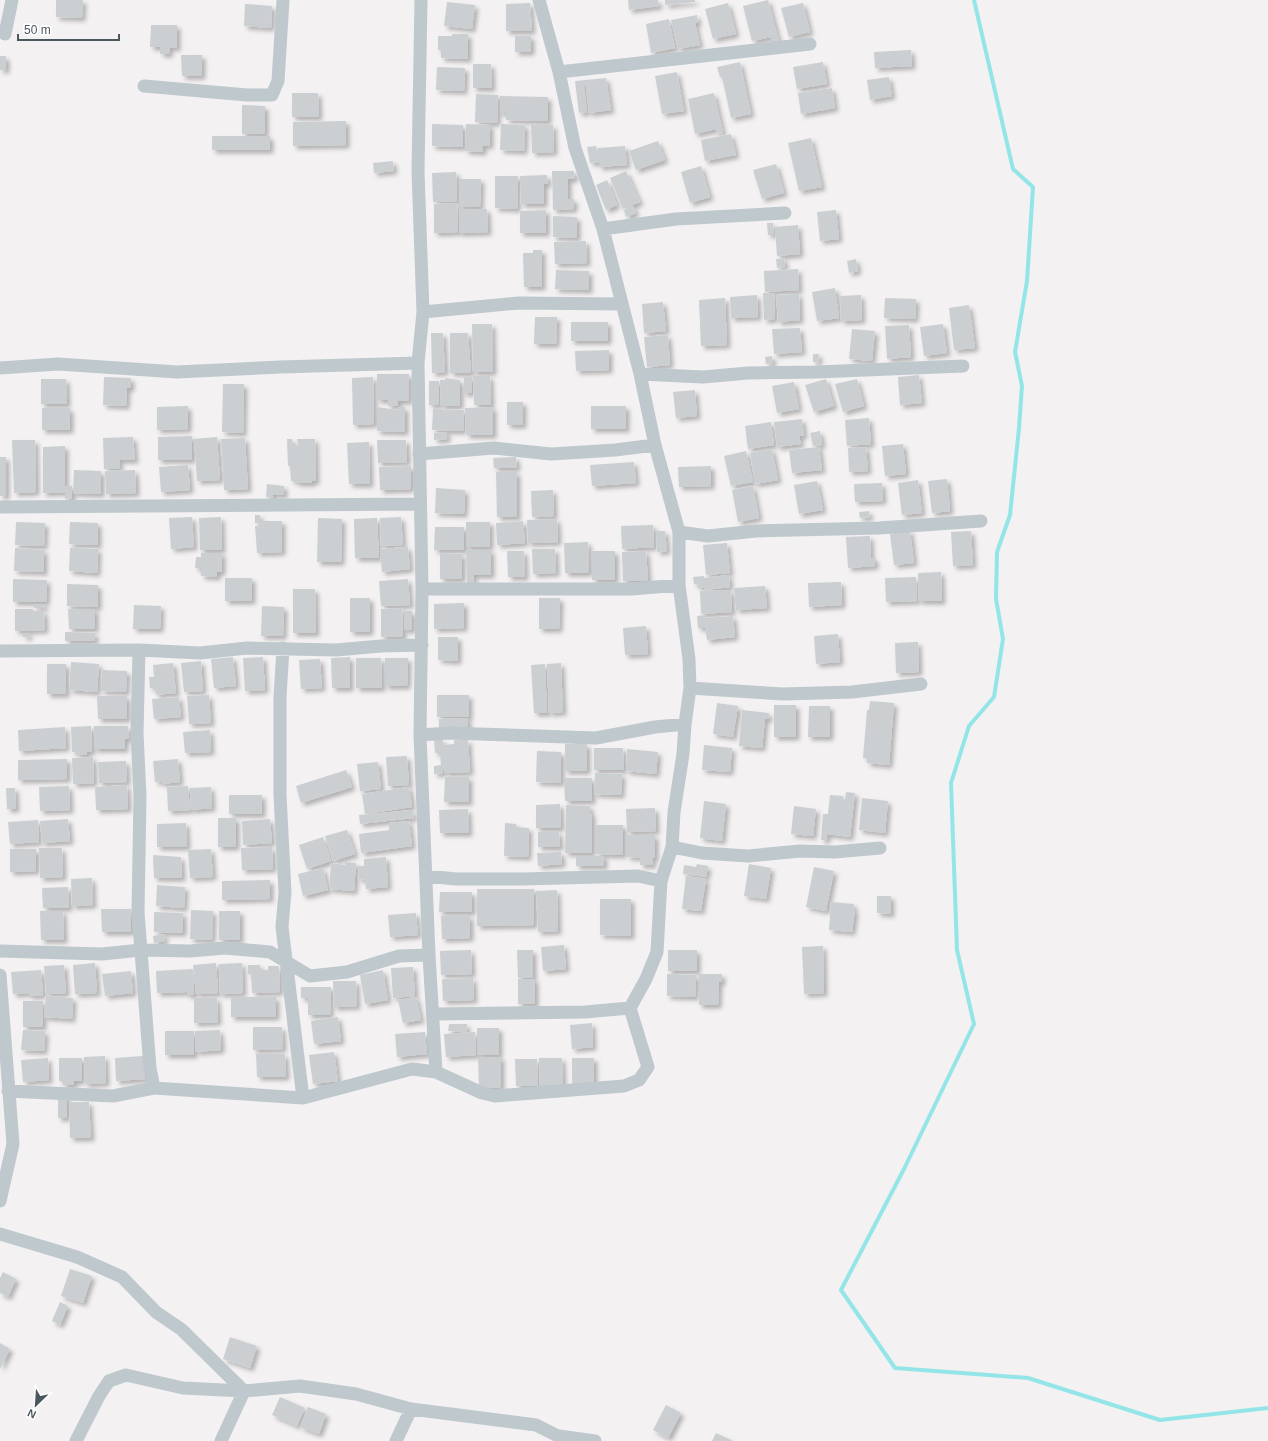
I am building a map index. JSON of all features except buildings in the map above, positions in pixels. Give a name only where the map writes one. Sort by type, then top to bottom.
[{"type":"street","points":[[5,34],[12,0]]},
{"type":"street","points":[[144,86],[247,95],[272,95],[278,81],[283,0]]},
{"type":"street","points":[[421,0],[418,171],[423,312],[418,363],[422,589],[420,736],[428,955],[434,1014],[436,1072]]},
{"type":"street","points":[[8,1091],[113,1096],[154,1088],[302,1098],[412,1069],[436,1072],[482,1093],[495,1096],[624,1086],[639,1080],[648,1067],[630,1008],[646,979],[657,952],[661,881],[672,847],[674,812],[683,754],[690,688],[689,659],[679,585],[679,532],[655,445],[640,374],[603,229],[575,148],[559,72],[539,0]]},
{"type":"street","points":[[559,72],[810,44]]},
{"type":"street","points":[[603,229],[682,219],[785,213]]},
{"type":"street","points":[[423,312],[519,302],[621,304]]},
{"type":"street","points":[[0,368],[58,364],[177,372],[418,363]]},
{"type":"street","points":[[640,374],[703,378],[748,373],[817,372],[963,366]]},
{"type":"street","points":[[419,454],[494,448],[551,454],[615,450],[655,445]]},
{"type":"street","points":[[0,507],[420,504]]},
{"type":"street","points":[[679,532],[708,536],[756,531],[879,528],[981,521]]},
{"type":"street","points":[[422,589],[632,590],[679,585]]},
{"type":"street","points":[[0,651],[139,650],[200,653],[248,648],[336,650],[422,645]]},
{"type":"street","points":[[283,648],[280,697],[280,795],[285,892],[282,927],[302,1098]]},
{"type":"street","points":[[139,650],[137,745],[140,796],[138,912],[150,1068],[154,1088]]},
{"type":"street","points":[[690,688],[783,694],[852,692],[921,684]]},
{"type":"street","points":[[420,736],[449,733],[596,738],[655,727],[685,724]]},
{"type":"street","points":[[672,847],[702,853],[748,856],[800,851],[835,852],[880,848]]},
{"type":"street","points":[[426,876],[501,879],[638,876],[661,881]]},
{"type":"street","points":[[0,951],[102,954],[141,950],[190,951],[226,948],[270,952],[286,963],[310,976],[347,972],[399,956],[428,955]]},
{"type":"street","points":[[0,975],[4,1063],[13,1144],[0,1202]]},
{"type":"street","points":[[434,1014],[585,1012],[630,1008]]},
{"type":"street","points":[[0,1234],[77,1257],[122,1277],[156,1312],[181,1329],[244,1391]]},
{"type":"street","points":[[76,1441],[99,1396],[109,1381],[126,1375],[184,1388],[244,1391],[300,1386],[356,1394],[411,1408],[536,1425],[563,1439],[595,1441]]},
{"type":"street","points":[[221,1441],[244,1391]]},
{"type":"street","points":[[396,1441],[411,1408]]},
{"type":"waterway","points":[[974,0],[1013,169],[1033,187],[1027,281],[1015,352],[1022,386],[1019,428],[1010,515],[997,552],[996,599],[1003,639],[994,697],[969,726],[951,783],[957,950],[974,1024],[904,1169],[841,1290],[895,1368],[1028,1378],[1160,1420],[1268,1408]]}]
